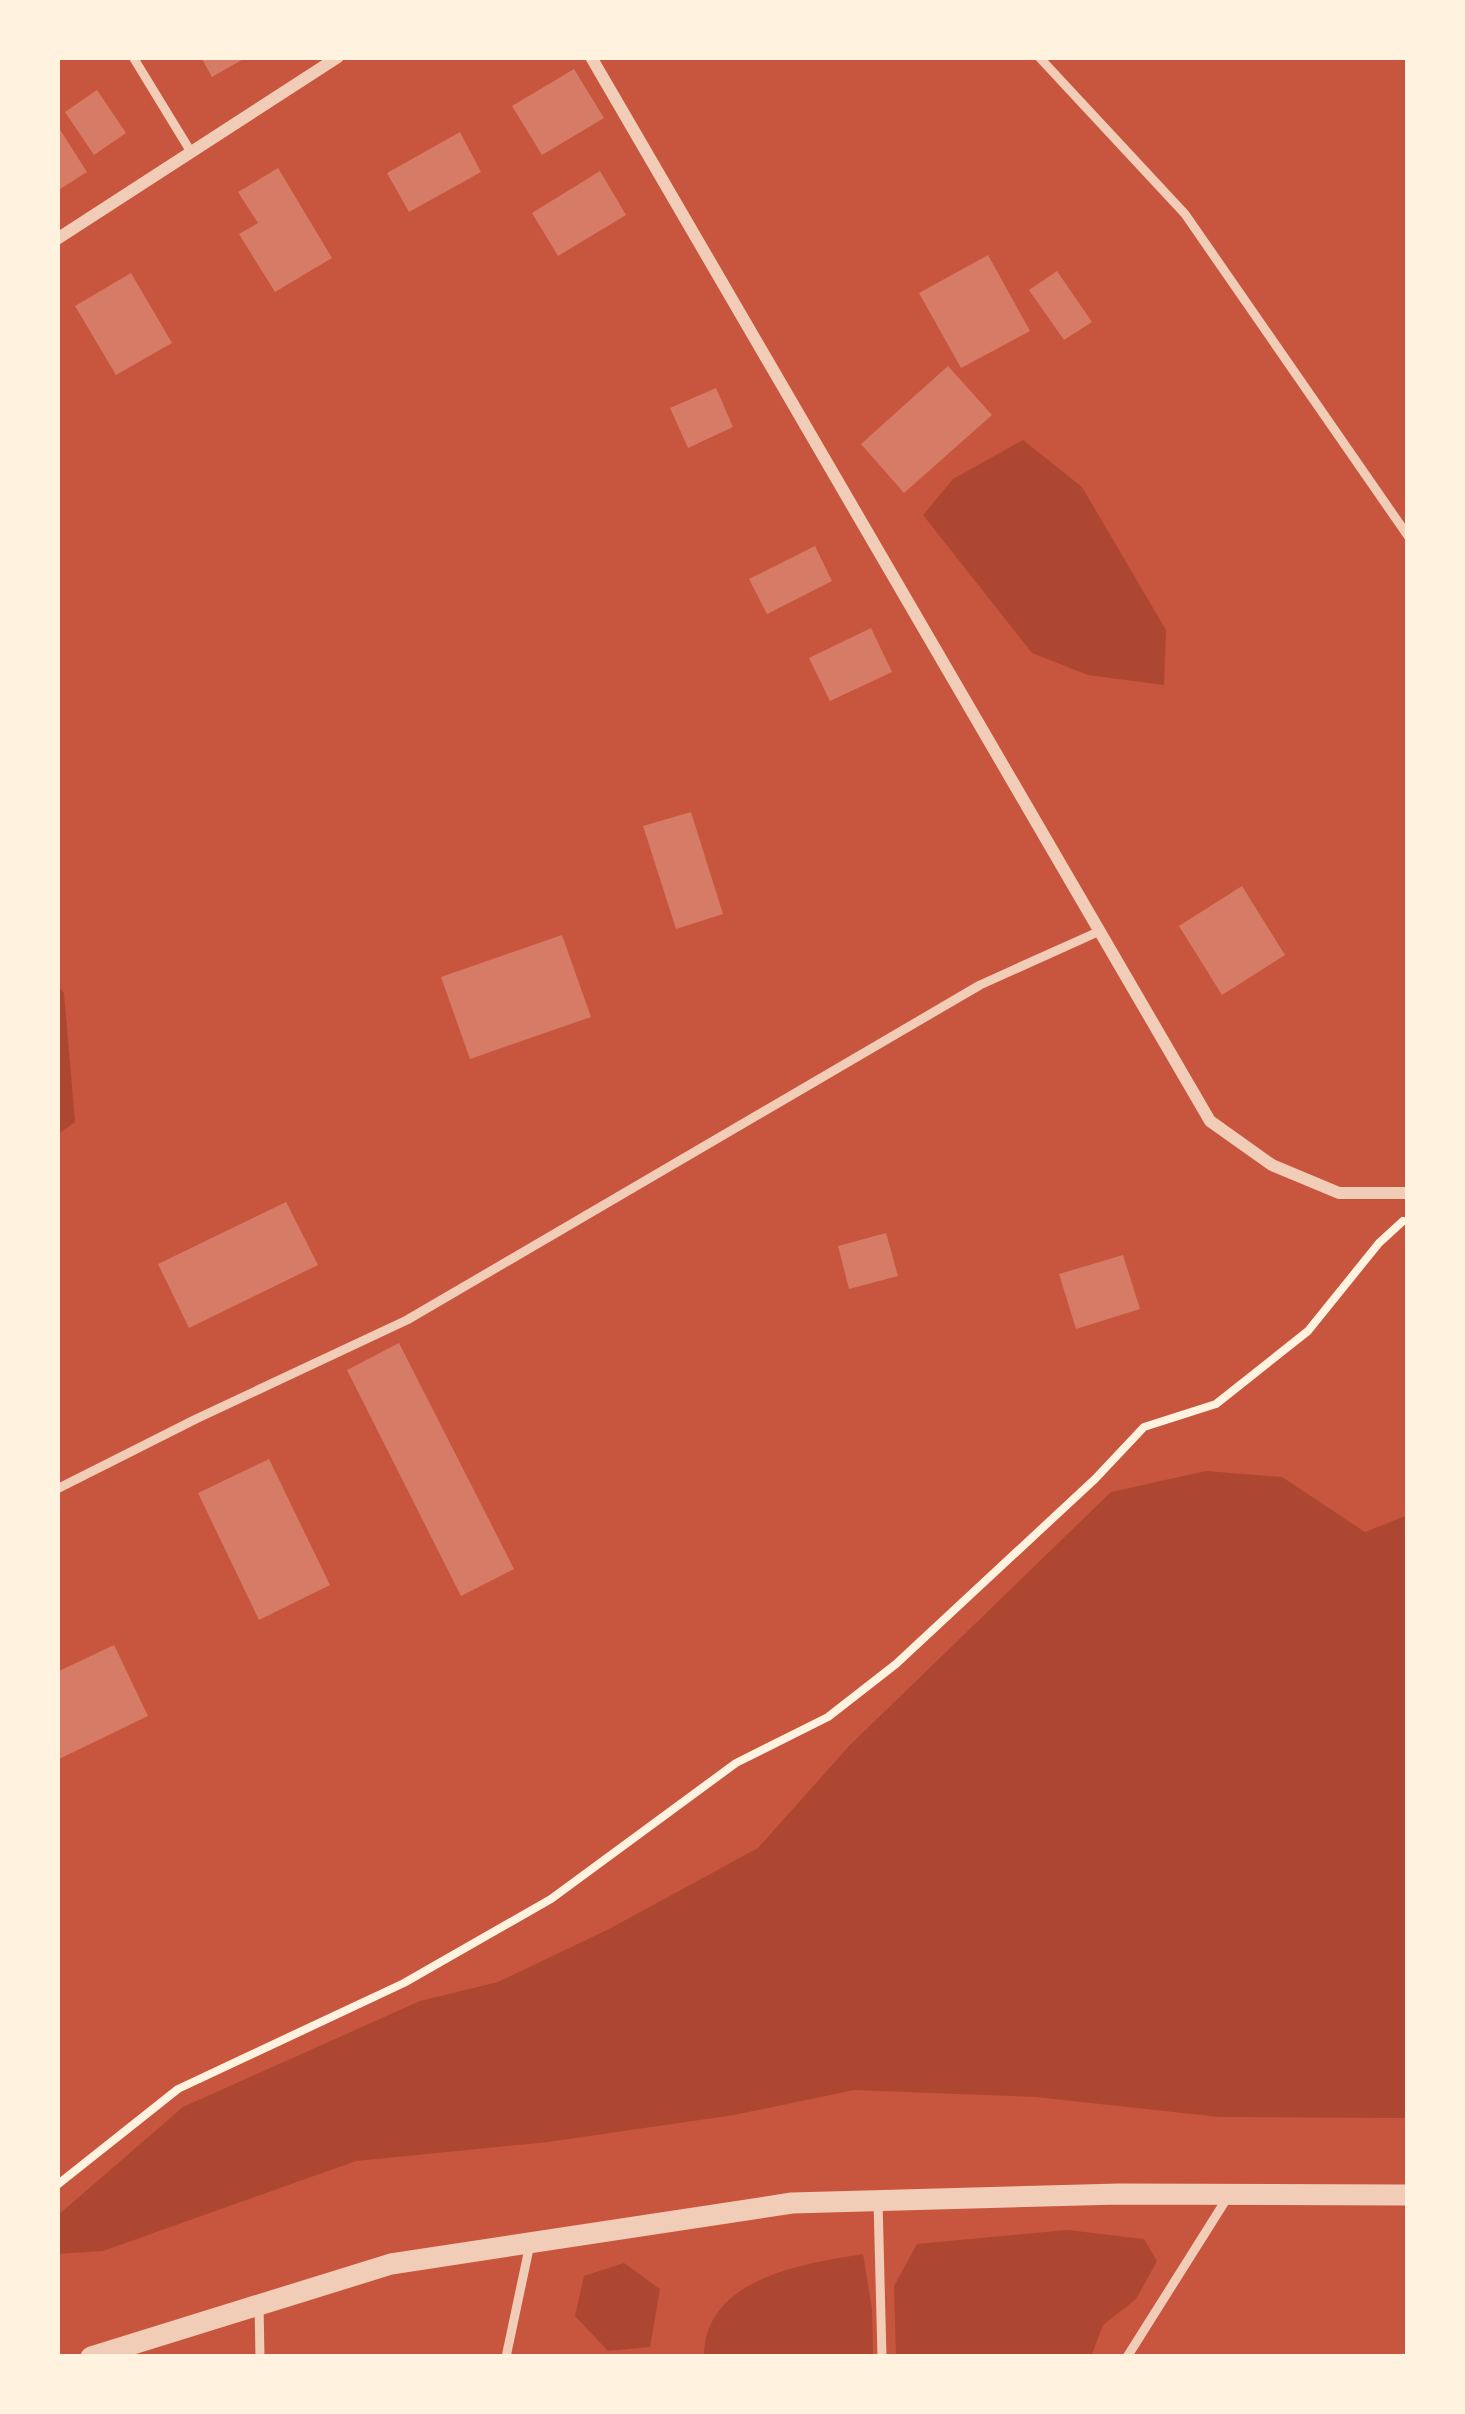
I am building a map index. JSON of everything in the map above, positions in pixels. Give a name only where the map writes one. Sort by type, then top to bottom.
[{"type":"street","points":[[57,239],[338,57]]},
{"type":"street","points":[[592,57],[1210,1121],[1272,1165],[1339,1193],[1408,1192]]},
{"type":"street","points":[[91,2357],[391,2264],[792,2203],[1119,2194],[1408,2194]]},
{"type":"lane","points":[[133,57],[191,152]]},
{"type":"lane","points":[[1039,57],[1185,214],[1408,536]]},
{"type":"lane","points":[[57,1490],[407,1320],[980,985],[1100,931]]},
{"type":"lane","points":[[1127,2357],[1229,2195]]},
{"type":"lane","points":[[878,2201],[882,2357]]},
{"type":"lane","points":[[506,2357],[530,2244]]},
{"type":"lane","points":[[259,2305],[260,2357]]},
{"type":"path","points":[[57,2185],[178,2089],[440,1962],[551,1899],[736,1762],[828,1717],[896,1664],[1095,1479],[1144,1427],[1216,1404],[1308,1331],[1379,1243],[1408,1215]]},
{"type":"shaded area","points":[[1023,440],[1082,487],[1166,630],[1164,685],[1088,675],[1032,653],[923,515],[953,479]]},
{"type":"shaded area","points":[[57,985],[64,993],[75,1122],[57,1135]]},
{"type":"shaded area","points":[[1206,1471],[1282,1477],[1365,1532],[1408,1515],[1408,2118],[1219,2117],[1036,2097],[854,2090],[734,2115],[548,2142],[356,2161],[103,2251],[57,2254],[57,2216],[183,2107],[420,2001],[498,1982],[609,1929],[758,1848],[850,1745],[1111,1492]]},
{"type":"shaded area","points":[[1067,2230],[1144,2239],[1157,2261],[1136,2299],[1103,2325],[1091,2357],[896,2357],[894,2286],[917,2244]]},
{"type":"shaded area","points":[[863,2254],[872,2309],[873,2357],[704,2357],[708,2330],[738,2292],[786,2270]]},
{"type":"shaded area","points":[[624,2263],[660,2289],[650,2347],[608,2351],[575,2316],[584,2276]]},
{"type":"building","points":[[201,57],[247,57],[212,77]]},
{"type":"building","points":[[574,69],[604,118],[542,155],[512,106]]},
{"type":"building","points":[[97,90],[126,133],[94,155],[65,112]]},
{"type":"building","points":[[57,125],[87,172],[57,191]]},
{"type":"building","points":[[460,132],[481,172],[409,212],[387,173]]},
{"type":"building","points":[[278,168],[332,258],[275,292],[239,234],[258,223],[238,192]]},
{"type":"building","points":[[600,171],[626,215],[558,256],[532,213]]},
{"type":"building","points":[[988,255],[1030,331],[961,368],[919,293]]},
{"type":"building","points":[[1057,271],[1092,322],[1064,340],[1029,290]]},
{"type":"building","points":[[131,273],[172,343],[116,375],[75,306]]},
{"type":"building","points":[[948,366],[992,415],[904,493],[861,444]]},
{"type":"building","points":[[716,388],[733,427],[688,448],[670,408]]},
{"type":"building","points":[[815,546],[832,581],[767,614],[749,579]]},
{"type":"building","points":[[871,628],[892,672],[830,701],[809,658]]},
{"type":"building","points":[[691,812],[723,914],[676,929],[643,826]]},
{"type":"building","points":[[1242,886],[1285,955],[1222,995],[1179,926]]},
{"type":"building","points":[[562,935],[591,1017],[470,1059],[441,977]]},
{"type":"building","points":[[286,1202],[318,1265],[189,1328],[158,1264]]},
{"type":"building","points":[[886,1233],[898,1276],[849,1289],[838,1246]]},
{"type":"building","points":[[1123,1255],[1140,1309],[1076,1329],[1059,1274]]},
{"type":"building","points":[[399,1343],[514,1569],[461,1596],[347,1370]]},
{"type":"building","points":[[269,1459],[330,1585],[259,1620],[198,1493]]},
{"type":"building","points":[[114,1645],[148,1716],[57,1760],[57,1672]]}]
